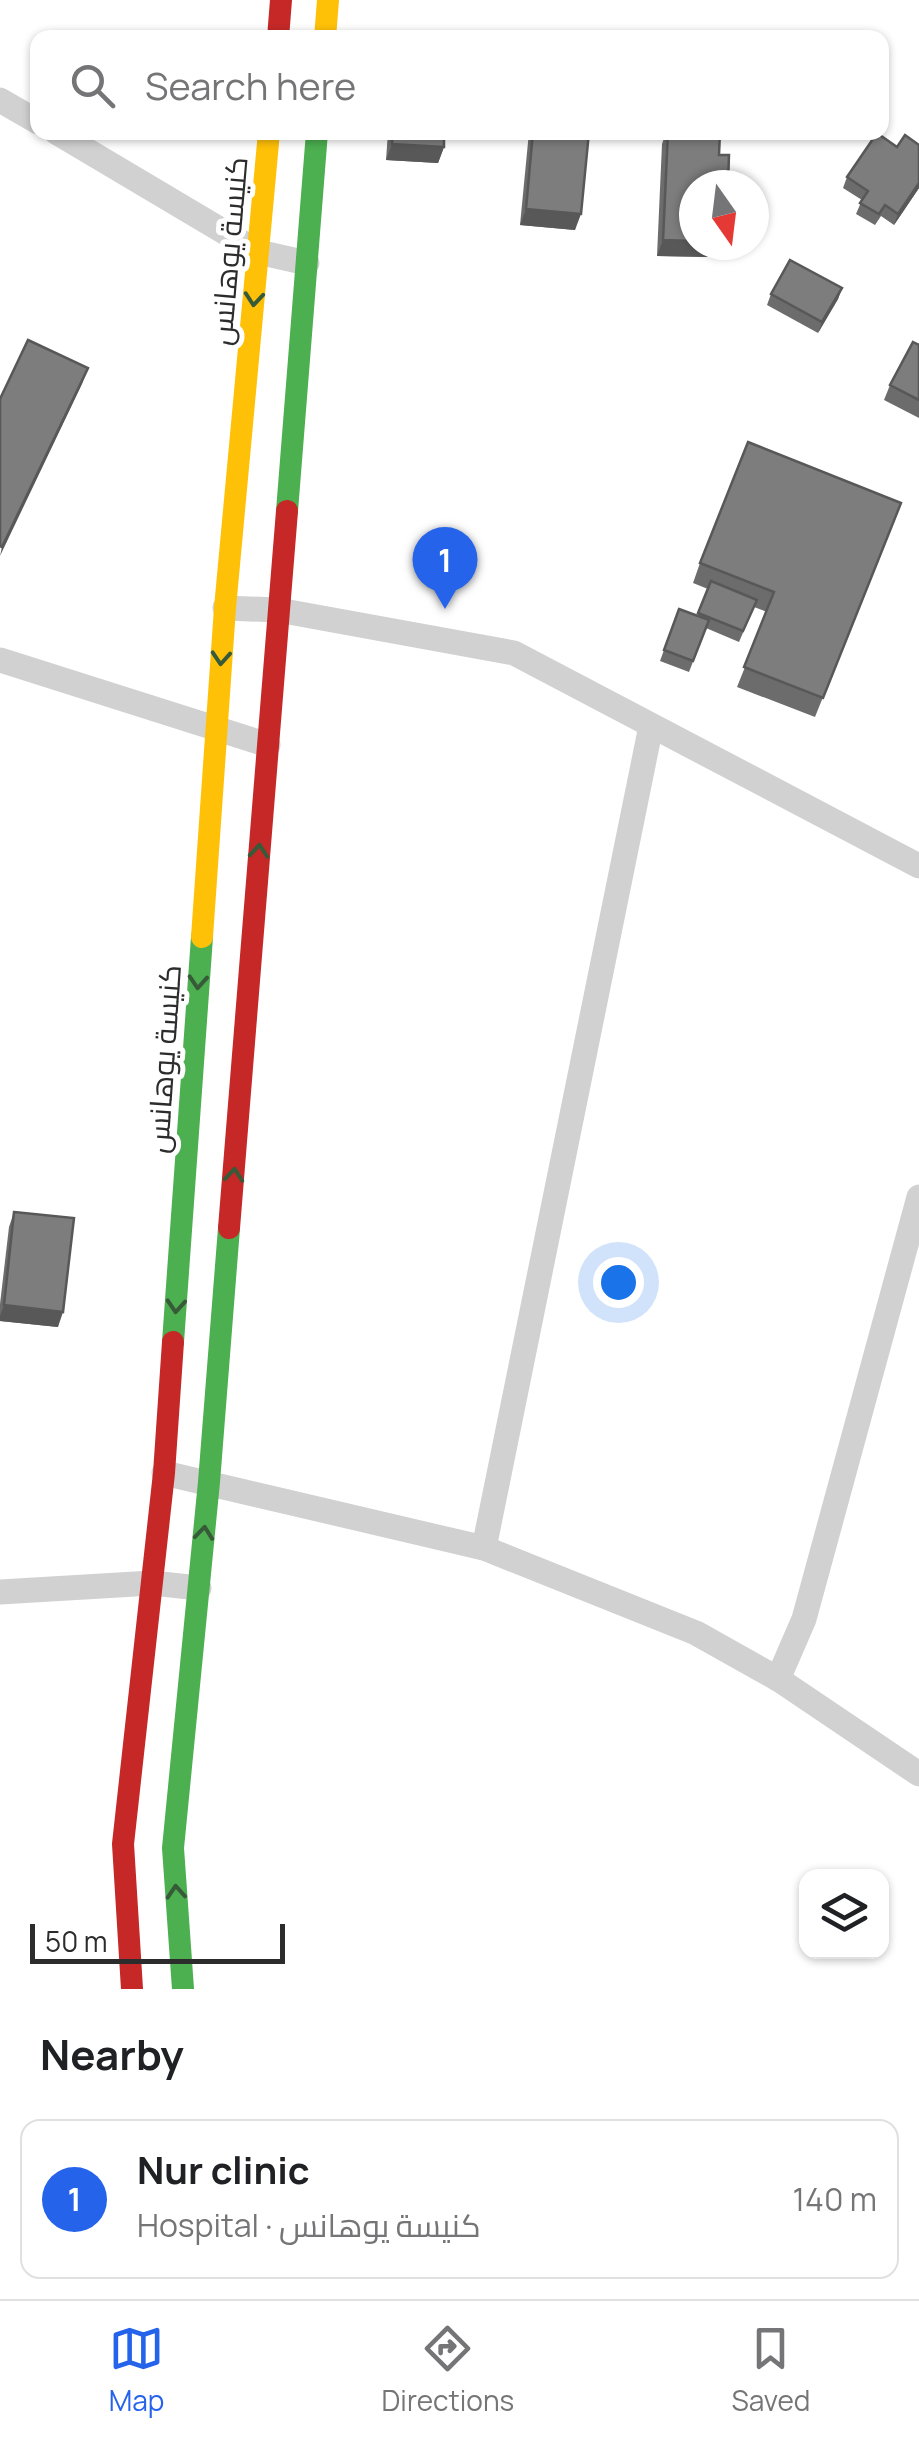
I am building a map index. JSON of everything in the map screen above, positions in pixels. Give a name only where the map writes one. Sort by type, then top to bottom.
[{"type":"street","points":[[279,30],[281,0]]},
{"type":"street","points":[[326,30],[328,0]]},
{"type":"street","points":[[0,100],[30,117]]},
{"type":"street","points":[[69,140],[258,252],[307,263]]},
{"type":"street","name":"كنيسة يوهانس","points":[[132,1989],[123,1844],[164,1472],[225,608],[268,140]]},
{"type":"street","points":[[183,1989],[173,1848],[209,1482],[316,140]]},
{"type":"street","points":[[225,608],[278,610],[514,654],[919,866]]},
{"type":"street","points":[[0,660],[268,745]]},
{"type":"street","points":[[484,1548],[651,726]]},
{"type":"street","points":[[778,1679],[804,1618],[919,1197]]},
{"type":"street","points":[[164,1472],[484,1548],[696,1633],[778,1679],[919,1774]]},
{"type":"street","points":[[0,1592],[152,1582],[199,1588]]},
{"type":"building","points":[[905,135],[919,145],[919,183],[898,214],[885,205],[879,214],[860,203],[868,191],[847,177],[872,140],[887,140],[897,147]]},
{"type":"building","points":[[392,140],[444,140],[444,147],[392,144]]},
{"type":"building","points":[[532,140],[588,140],[581,214],[526,209]]},
{"type":"building","points":[[668,140],[720,140],[719,155],[729,155],[728,170],[679,170],[679,241],[663,240]]},
{"type":"building","points":[[790,260],[842,288],[822,322],[771,294]]},
{"type":"building","points":[[28,340],[88,368],[2,547],[0,399]]},
{"type":"building","points":[[913,342],[919,345],[919,400],[890,385]]},
{"type":"building","points":[[748,442],[901,503],[823,698],[744,667],[774,592],[700,563]]},
{"type":"building","points":[[711,581],[757,600],[743,631],[698,613]]},
{"type":"building","points":[[679,609],[709,620],[693,661],[664,650]]},
{"type":"building","points":[[14,1212],[74,1218],[63,1312],[4,1305]]},
{"type":"traffic: fast","points":[[287,511],[316,140]]},
{"type":"traffic: fast","points":[[173,1342],[202,937]]},
{"type":"traffic: fast","points":[[183,1989],[173,1848],[229,1228]]},
{"type":"traffic: slow","points":[[326,30],[328,0]]},
{"type":"traffic: slow","points":[[202,937],[225,608],[268,140]]},
{"type":"traffic: jam","points":[[279,30],[281,0]]},
{"type":"traffic: jam","points":[[229,1228],[287,511]]},
{"type":"traffic: jam","points":[[132,1989],[123,1844],[164,1473],[173,1342]]},
{"type":"place","name":"Nur clinic","points":[[445,609]]}]
